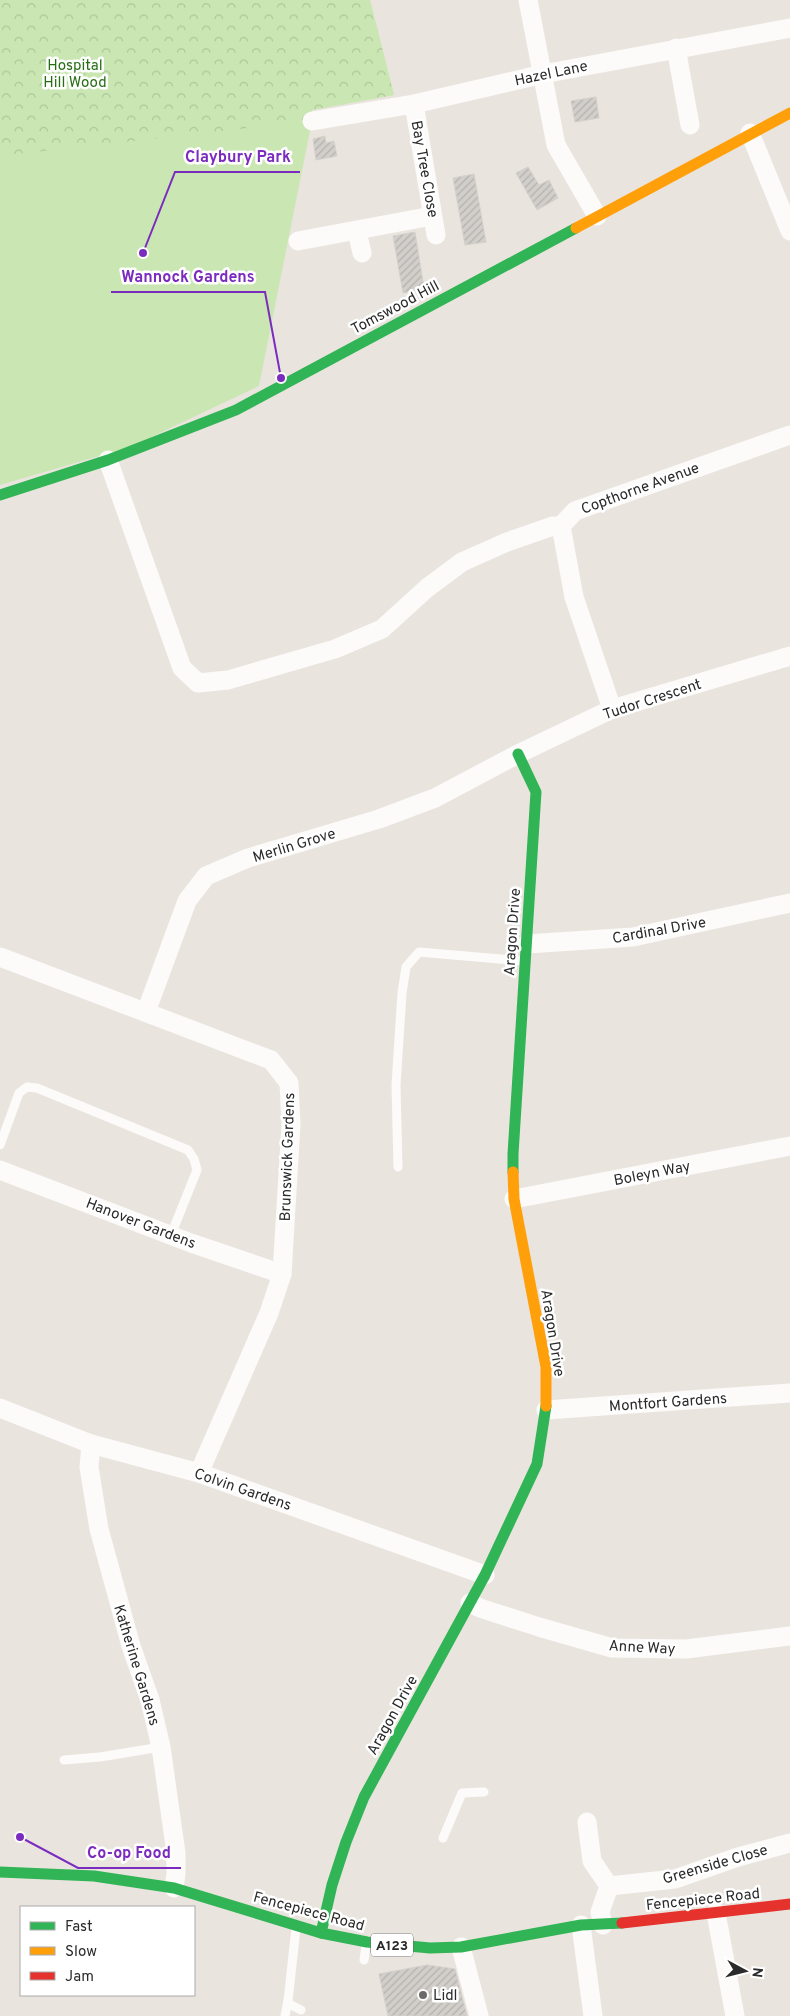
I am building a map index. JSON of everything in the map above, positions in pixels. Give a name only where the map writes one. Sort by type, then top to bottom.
[{"type":"street","points":[[528,0],[556,145],[597,216]]},
{"type":"street","name":"Hazel Lane","points":[[312,121],[414,104],[543,74],[790,28]]},
{"type":"street","points":[[676,48],[690,125]]},
{"type":"street","name":"Bay Tree Close","points":[[414,104],[436,235]]},
{"type":"street","name":"Tomswood Hill","points":[[0,495],[108,460],[236,410],[790,113]]},
{"type":"street","points":[[750,133],[790,231]]},
{"type":"street","points":[[298,241],[432,216]]},
{"type":"street","points":[[357,231],[362,253]]},
{"type":"street","name":"Copthorne Avenue","points":[[561,526],[575,511],[790,435]]},
{"type":"street","points":[[108,460],[182,668],[198,683],[228,680],[335,648],[382,630],[426,588],[462,562],[507,542],[553,526],[561,526],[574,598],[612,709]]},
{"type":"street","name":"Tudor Crescent","points":[[518,754],[612,709],[790,656]]},
{"type":"street","name":"Aragon Drive","points":[[320,1933],[332,1885],[346,1842],[364,1797],[485,1575],[537,1464],[546,1410],[546,1367],[514,1199],[513,1154],[536,792],[518,754]]},
{"type":"street","name":"Merlin Grove","points":[[146,1012],[187,900],[206,876],[248,858],[379,819],[435,798],[518,754]]},
{"type":"street","name":"Cardinal Drive","points":[[526,952],[633,938],[790,903]]},
{"type":"street","name":"Brunswick Gardens","points":[[0,957],[271,1060],[289,1083],[290,1124],[282,1274],[269,1313],[199,1473]]},
{"type":"street","name":"Boleyn Way","points":[[514,1199],[790,1146]]},
{"type":"street","name":"Hanover Gardens","points":[[0,1170],[171,1235],[282,1274]]},
{"type":"street","name":"Montfort Gardens","points":[[546,1410],[790,1393]]},
{"type":"street","name":"Colvin Gardens","points":[[0,1408],[91,1444],[199,1473],[485,1575]]},
{"type":"street","name":"Katherine Gardens","points":[[91,1444],[89,1467],[99,1529],[131,1646],[150,1700],[161,1747],[176,1853],[174,1888]]},
{"type":"street","name":"Anne Way","points":[[470,1603],[538,1628],[612,1648],[686,1648],[790,1636]]},
{"type":"street","points":[[587,1822],[592,1861],[609,1886],[600,1912],[603,1925]]},
{"type":"street","name":"Greenside Close","points":[[609,1886],[675,1879],[738,1856],[790,1843]]},
{"type":"street","name":"Fencepiece Road","points":[[0,1872],[94,1876],[174,1888],[320,1933],[367,1942],[424,1948],[461,1947],[581,1925],[603,1925],[790,1904]]},
{"type":"street","points":[[716,1913],[735,2016]]},
{"type":"street","points":[[581,1925],[593,2016]]},
{"type":"street","points":[[461,1947],[479,2016]]},
{"type":"lane","points":[[398,1167],[396,1085],[402,993],[406,967],[419,952],[526,952]]},
{"type":"lane","points":[[0,1145],[19,1093],[26,1087],[38,1088],[188,1150],[194,1159],[197,1170],[171,1235]]},
{"type":"lane","points":[[64,1760],[100,1757],[161,1747]]},
{"type":"lane","points":[[443,1838],[462,1793],[484,1792]]},
{"type":"lane","points":[[284,2016],[288,2001],[296,1926]]},
{"type":"lane","points":[[364,1960],[367,1942]]},
{"type":"lane","points":[[288,2001],[289,2004],[301,2010]]},
{"type":"green space","points":[[0,0],[370,0],[394,95],[312,110],[312,121],[259,386],[130,447],[0,485]]},
{"type":"green space","name":"Hospital Hill Wood","points":[[0,0],[370,0],[394,95],[312,110],[312,121],[0,156]]},
{"type":"building","points":[[596,97],[599,118],[575,122],[571,101]]},
{"type":"building","points":[[325,136],[326,143],[334,141],[337,156],[316,160],[313,139]]},
{"type":"building","points":[[528,167],[539,185],[549,180],[558,198],[537,210],[516,173]]},
{"type":"building","points":[[474,174],[486,242],[465,245],[453,178]]},
{"type":"building","points":[[415,232],[424,288],[403,293],[393,236]]},
{"type":"building","name":"Lidl","points":[[427,1965],[455,1969],[467,2016],[388,2016],[379,1974]]},
{"type":"traffic: fast","points":[[0,495],[108,460],[236,410],[576,228]]},
{"type":"traffic: fast","points":[[513,1172],[536,792],[518,754]]},
{"type":"traffic: fast","points":[[321,1933],[332,1885],[346,1842],[364,1797],[485,1575],[537,1464],[546,1406]]},
{"type":"traffic: fast","points":[[0,1872],[94,1876],[174,1888],[321,1933],[367,1942],[430,1948],[461,1947],[581,1925],[622,1923]]},
{"type":"traffic: slow","points":[[576,228],[790,113]]},
{"type":"traffic: slow","points":[[513,1172],[514,1199],[546,1367],[546,1406]]},
{"type":"traffic: jam","points":[[622,1923],[790,1904]]},
{"type":"place","name":"Claybury Park","points":[[143,253]]},
{"type":"place","name":"Wannock Gardens","points":[[281,378]]},
{"type":"place","name":"Co-op Food","points":[[20,1837]]},
{"type":"place","name":"Lidl","points":[[423,1995]]}]
